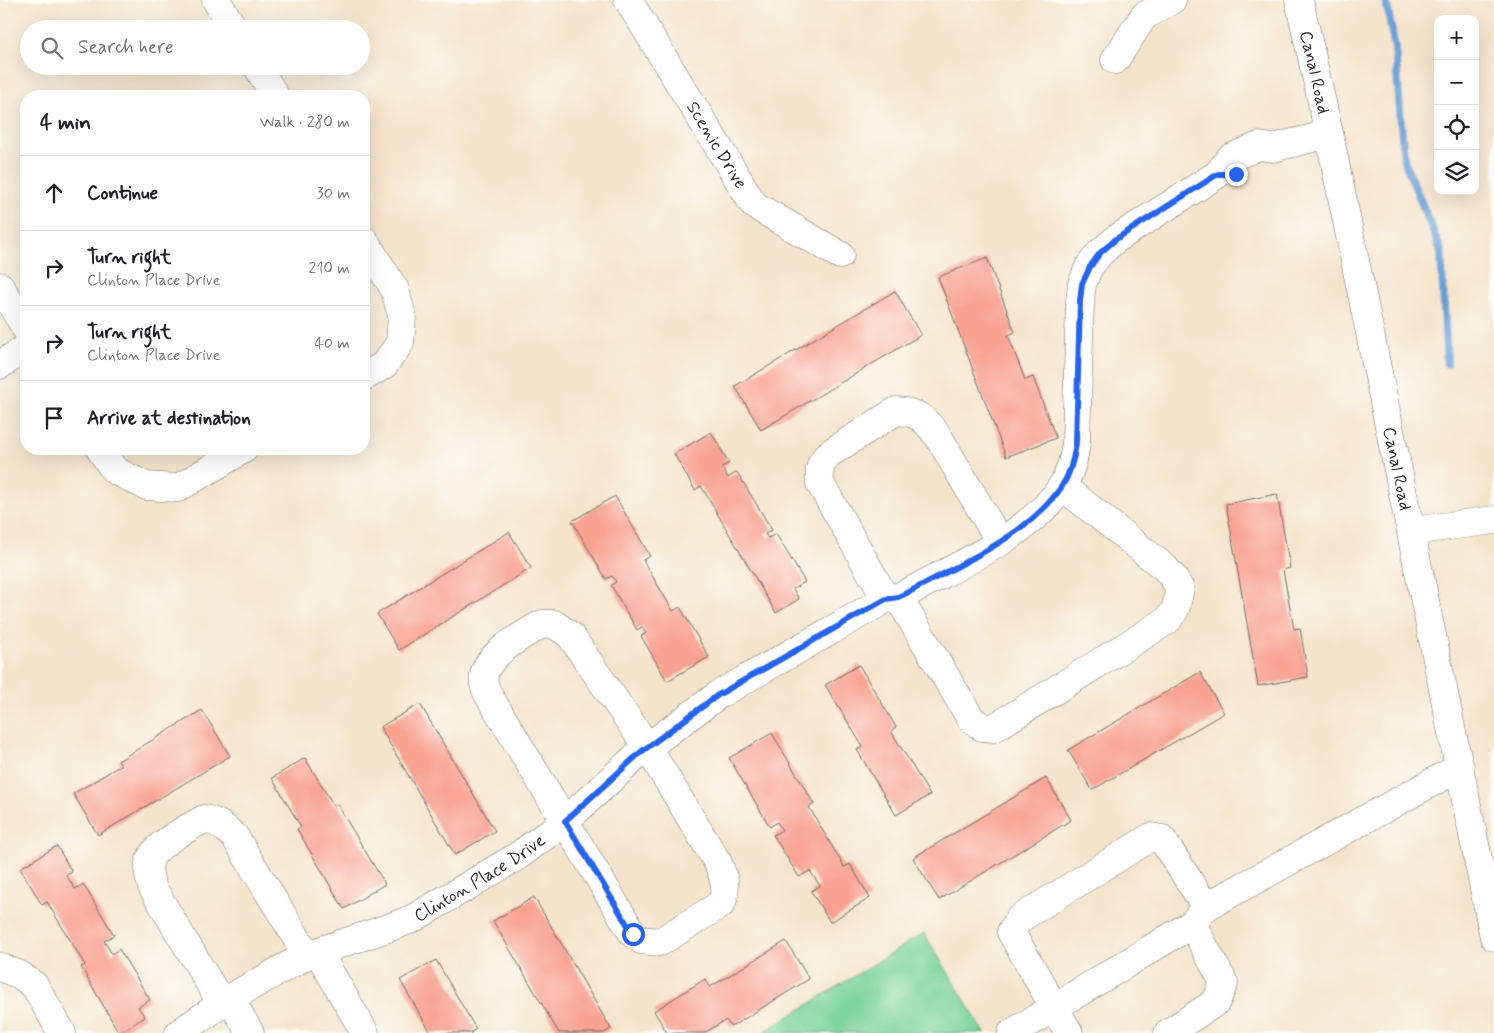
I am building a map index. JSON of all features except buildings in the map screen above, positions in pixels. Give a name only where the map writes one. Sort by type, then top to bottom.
[{"type":"street","points":[[216,0],[228,20]]},
{"type":"street","name":"Scenic Drive","points":[[628,0],[754,205],[840,255]]},
{"type":"street","points":[[1115,60],[1144,16],[1172,0]]},
{"type":"street","name":"Canal Road","points":[[1299,0],[1412,531],[1494,937]]},
{"type":"street","points":[[262,75],[271,90]]},
{"type":"street","name":"Clinton Place Drive","points":[[179,1033],[226,1001],[313,953],[394,926],[430,910],[518,856],[565,821],[641,752],[718,695],[892,598],[1000,542],[1031,519],[1062,486],[1074,458],[1082,284],[1090,267],[1100,253],[1116,239],[1218,174],[1230,158],[1259,146],[1273,148],[1329,134]]},
{"type":"street","points":[[370,250],[395,290],[402,316],[400,343],[384,366],[370,374]]},
{"type":"street","points":[[0,286],[20,319]]},
{"type":"street","points":[[0,364],[20,352]]},
{"type":"street","points":[[1000,542],[938,436],[918,414],[896,412],[830,453],[823,460],[819,472],[820,484],[971,719],[982,727],[994,728],[1168,620],[1175,610],[1180,589],[1173,577],[1062,486]]},
{"type":"street","points":[[104,455],[114,470],[146,486],[178,488],[234,455]]},
{"type":"street","points":[[1412,531],[1494,520]]},
{"type":"street","points":[[542,624],[554,624],[570,635],[648,748],[718,863],[726,886],[722,904],[660,942],[641,940],[633,934],[565,821],[489,696],[484,684],[485,671],[491,660],[499,652],[542,624]]},
{"type":"street","points":[[1012,1033],[1199,916],[1460,767]]},
{"type":"street","points":[[250,1033],[226,1001],[152,887],[148,874],[152,854],[160,846],[204,819],[214,821],[234,837],[365,1033]]},
{"type":"street","points":[[1069,1033],[1011,932],[1019,919],[1151,837],[1162,839],[1199,916],[1224,983],[1216,1002],[1168,1033]]},
{"type":"street","points":[[0,967],[20,975],[34,986],[62,1033]]},
{"type":"green space","points":[[924,933],[985,1033],[762,1033]]},
{"type":"waterway","points":[[1386,0],[1395,49],[1404,160],[1441,251],[1447,364]]},
{"type":"route","points":[[633,934],[565,821],[641,752],[718,695],[886,599],[898,597],[911,591],[1000,542],[1018,530],[1048,503],[1062,486],[1074,458],[1080,301],[1082,284],[1090,267],[1100,253],[1116,239],[1168,205],[1218,174],[1236,174]]}]
